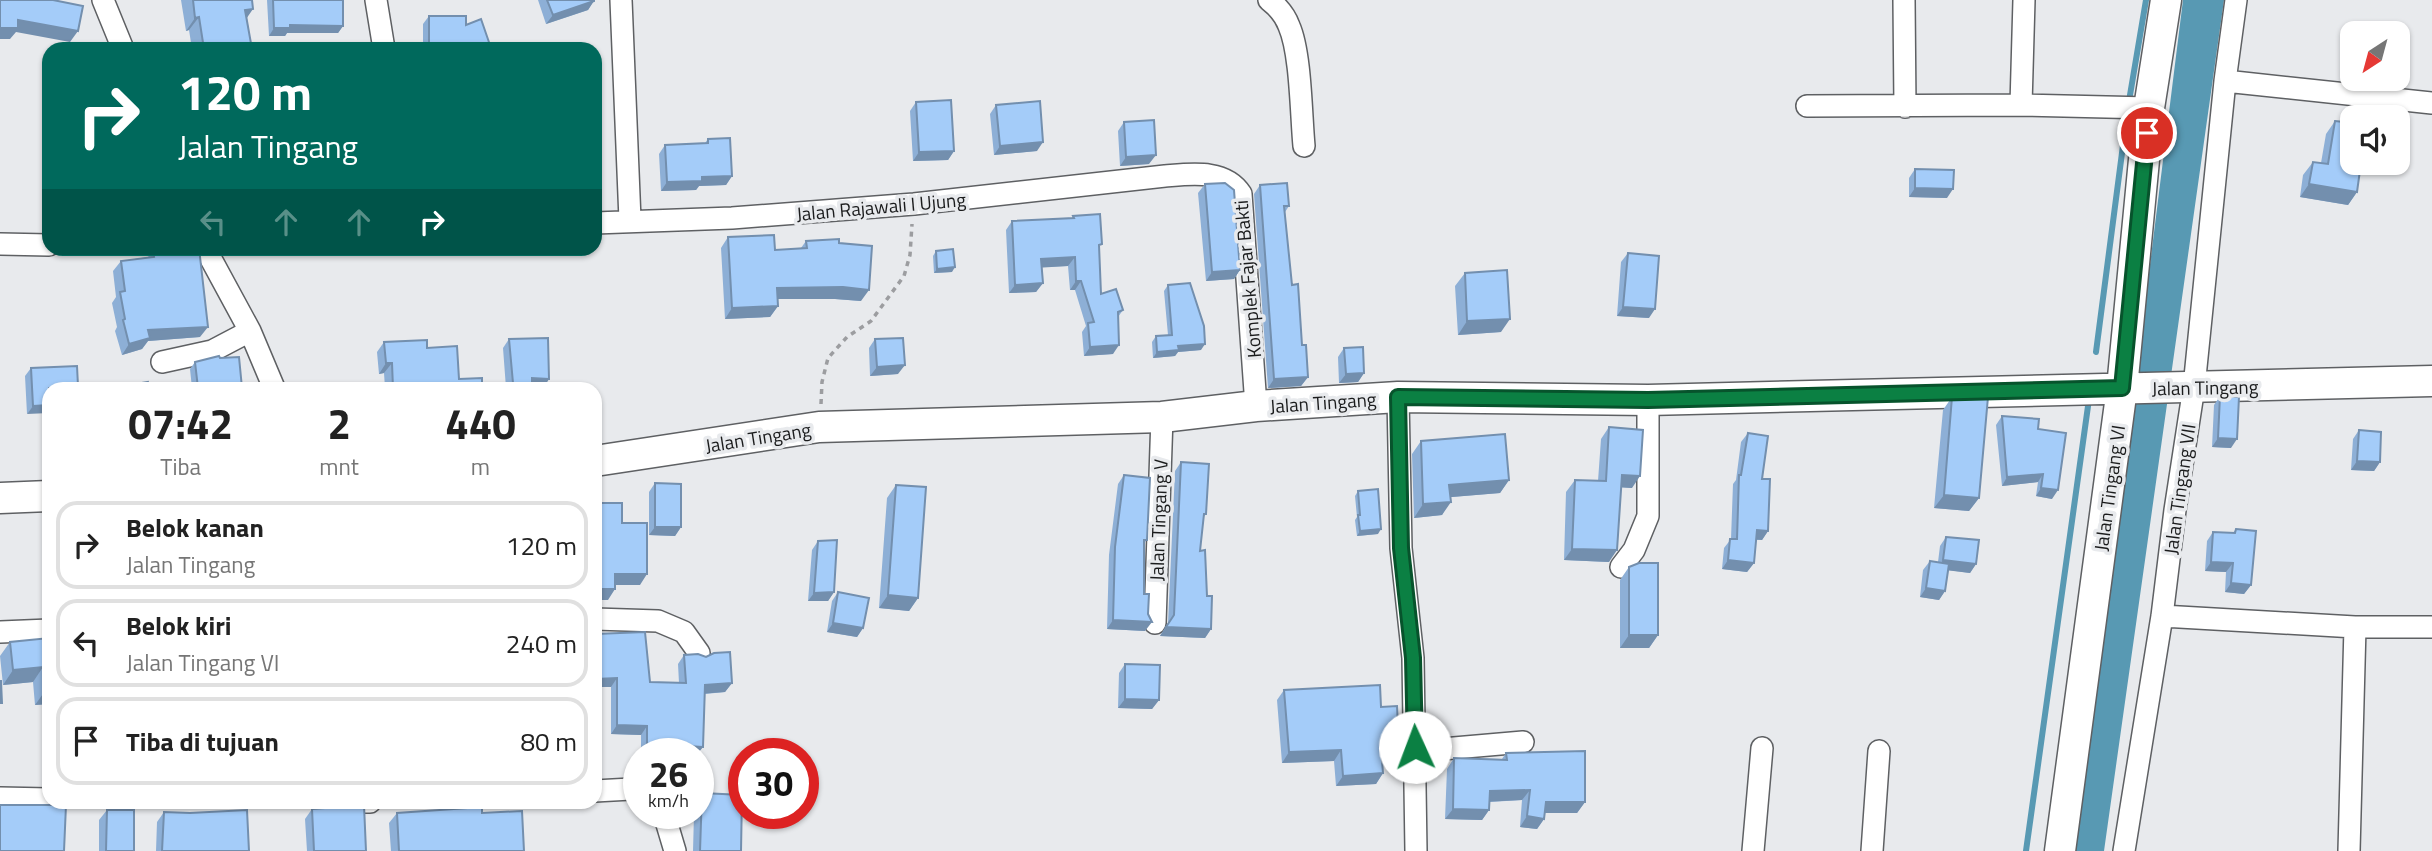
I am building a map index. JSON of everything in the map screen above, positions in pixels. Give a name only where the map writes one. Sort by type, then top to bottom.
[{"type":"main road","name":"Jalan Tingang VI","points":[[2060,851],[2128,388],[2149,108],[2166,0]]},
{"type":"main road","name":"Jalan Tingang","points":[[602,460],[819,427],[1162,417],[1256,406],[1398,397],[1648,400],[2432,381]]},
{"type":"main road","points":[[0,498],[42,496]]},
{"type":"street","points":[[103,0],[120,42]]},
{"type":"street","points":[[376,0],[383,42]]},
{"type":"street","points":[[621,0],[630,220]]},
{"type":"street","points":[[1269,0],[1278,7],[1289,25],[1294,43],[1304,146]]},
{"type":"street","points":[[1904,0],[1905,107]]},
{"type":"street","points":[[2021,105],[2024,0]]},
{"type":"street","name":"Jalan Tingang VII","points":[[2124,851],[2162,616],[2175,510],[2182,387],[2236,0]]},
{"type":"street","points":[[2225,81],[2432,103]]},
{"type":"street","points":[[1807,106],[2021,105],[2149,108]]},
{"type":"street","name":"Komplek Fajar Bakti","points":[[1165,176],[1197,173],[1223,179],[1234,184],[1241,194],[1256,406]]},
{"type":"street","name":"Jalan Rajawali I Ujung","points":[[602,222],[732,218],[914,204],[1165,176]]},
{"type":"street","points":[[0,244],[42,245]]},
{"type":"street","points":[[209,256],[250,331],[272,382]]},
{"type":"street","points":[[162,362],[212,351],[250,331]]},
{"type":"street","points":[[1398,397],[1401,548],[1413,658],[1416,851]]},
{"type":"street","points":[[1621,567],[1634,550],[1648,516],[1648,400]]},
{"type":"street","name":"Jalan Tingang V","points":[[1155,623],[1162,417]]},
{"type":"street","points":[[2162,616],[2355,627],[2432,627]]},
{"type":"street","points":[[602,619],[657,621],[684,632],[699,653]]},
{"type":"street","points":[[2349,851],[2355,627]]},
{"type":"street","points":[[0,632],[42,630]]},
{"type":"street","points":[[1415,747],[1431,750],[1523,742]]},
{"type":"street","points":[[1753,851],[1762,748]]},
{"type":"street","points":[[1872,851],[1879,751]]},
{"type":"street","points":[[602,791],[623,789]]},
{"type":"street","points":[[0,798],[42,799]]},
{"type":"street","points":[[668,829],[675,851]]},
{"type":"path","points":[[819,427],[822,382],[828,358],[848,337],[871,321],[904,276],[910,255],[914,204]]},
{"type":"water","points":[[2183,0],[2224,0],[2104,851],[2072,851],[2136,377]]},
{"type":"building","points":[[0,0],[53,0],[83,6],[78,31],[18,20],[18,28],[0,28]]},
{"type":"building","points":[[193,0],[252,0],[253,9],[245,10],[251,42],[203,42],[199,17],[195,18]]},
{"type":"building","points":[[273,0],[343,0],[343,26],[290,25],[290,28],[274,28]]},
{"type":"building","points":[[547,0],[594,0],[594,1],[553,15]]},
{"type":"building","points":[[429,16],[466,16],[466,25],[481,19],[489,42],[429,42]]},
{"type":"building","points":[[951,100],[954,151],[919,152],[916,102]]},
{"type":"building","points":[[1040,101],[1043,142],[1000,146],[996,105]]},
{"type":"building","points":[[1154,120],[1156,155],[1126,157],[1124,122]]},
{"type":"building","points":[[2335,121],[2340,122],[2340,175],[2359,175],[2357,192],[2309,184],[2313,162],[2328,164]]},
{"type":"building","points":[[730,138],[732,176],[702,177],[702,181],[667,182],[665,145],[708,143],[708,139]]},
{"type":"building","points":[[1915,169],[1954,170],[1953,189],[1915,188]]},
{"type":"building","points":[[1225,183],[1234,190],[1240,270],[1212,272],[1205,184]]},
{"type":"building","points":[[1287,183],[1289,206],[1284,206],[1292,285],[1298,284],[1302,345],[1306,345],[1308,377],[1274,379],[1260,185]]},
{"type":"building","points":[[1100,214],[1101,294],[1116,289],[1123,310],[1118,312],[1119,345],[1090,347],[1088,323],[1094,322],[1081,281],[1076,281],[1075,257],[1041,259],[1043,283],[1015,285],[1012,221]]},
{"type":"building","points":[[774,235],[775,250],[807,248],[806,241],[839,239],[839,243],[872,246],[869,290],[843,287],[777,288],[778,306],[732,308],[728,237]]},
{"type":"building","points":[[953,249],[955,267],[937,269],[936,251]]},
{"type":"building","points":[[1628,253],[1659,256],[1655,309],[1623,307]]},
{"type":"building","points":[[200,256],[208,327],[148,330],[150,338],[129,344],[120,292],[125,291],[121,261]]},
{"type":"building","points":[[1507,270],[1510,319],[1467,321],[1465,273]]},
{"type":"building","points":[[1190,283],[1204,326],[1205,344],[1178,346],[1179,350],[1157,352],[1156,336],[1172,335],[1168,285]]},
{"type":"building","points":[[548,338],[549,379],[532,378],[532,382],[513,382],[509,339]]},
{"type":"building","points":[[903,338],[905,365],[877,367],[875,339]]},
{"type":"building","points":[[427,340],[427,348],[457,346],[459,379],[482,378],[482,382],[393,382],[392,363],[386,363],[384,342]]},
{"type":"building","points":[[1363,347],[1364,373],[1346,374],[1344,348]]},
{"type":"building","points":[[219,356],[239,357],[241,382],[197,382],[195,362]]},
{"type":"building","points":[[77,366],[78,382],[42,382],[42,405],[33,406],[31,368]]},
{"type":"building","points":[[2220,396],[2239,397],[2237,439],[2218,438]]},
{"type":"building","points":[[1952,397],[1988,397],[1979,498],[1944,495]]},
{"type":"building","points":[[2002,416],[2039,419],[2038,429],[2066,433],[2058,490],[2041,488],[2043,474],[2007,477]]},
{"type":"building","points":[[1609,427],[1643,430],[1640,476],[1622,475],[1617,550],[1572,549],[1575,480],[1606,481]]},
{"type":"building","points":[[2359,430],[2381,432],[2380,462],[2357,461]]},
{"type":"building","points":[[1748,433],[1768,436],[1762,479],[1770,479],[1768,531],[1757,530],[1754,563],[1728,560],[1730,539],[1737,539],[1739,475]]},
{"type":"building","points":[[1505,434],[1509,480],[1449,485],[1451,502],[1423,504],[1421,441]]},
{"type":"building","points":[[1181,462],[1209,464],[1206,514],[1200,551],[1205,550],[1207,596],[1212,596],[1211,629],[1166,627],[1174,615]]},
{"type":"building","points":[[1124,475],[1150,478],[1147,540],[1144,540],[1144,594],[1149,594],[1148,614],[1152,622],[1113,620],[1115,547]]},
{"type":"building","points":[[655,483],[681,484],[681,527],[655,527]]},
{"type":"building","points":[[896,485],[926,487],[918,598],[888,595]]},
{"type":"building","points":[[1378,489],[1381,529],[1360,531],[1358,491]]},
{"type":"building","points":[[602,503],[622,503],[622,523],[647,523],[647,574],[615,574],[615,589],[602,589]]},
{"type":"building","points":[[2236,529],[2256,531],[2251,585],[2231,583],[2233,563],[2211,562],[2213,532],[2235,533]]},
{"type":"building","points":[[1946,537],[1979,540],[1976,564],[1943,560]]},
{"type":"building","points":[[837,540],[834,592],[814,593],[818,541]]},
{"type":"building","points":[[1930,561],[1949,564],[1945,591],[1926,588]]},
{"type":"building","points":[[1639,563],[1658,563],[1658,635],[1629,635],[1629,567]]},
{"type":"building","points":[[838,592],[869,598],[863,628],[833,623]]},
{"type":"building","points":[[645,632],[650,682],[686,683],[684,655],[698,654],[706,657],[714,653],[730,652],[732,683],[705,685],[703,738],[647,738],[647,726],[617,725],[617,678],[602,679],[602,634]]},
{"type":"building","points":[[42,639],[42,667],[13,670],[10,642]]},
{"type":"building","points":[[1125,664],[1160,665],[1159,700],[1125,699]]},
{"type":"building","points":[[1,681],[2,703],[0,703]]},
{"type":"building","points":[[1380,685],[1381,707],[1397,706],[1399,748],[1381,749],[1383,773],[1343,776],[1341,750],[1289,752],[1284,690]]},
{"type":"building","points":[[1585,751],[1585,802],[1546,802],[1544,819],[1527,816],[1530,790],[1490,791],[1489,810],[1453,809],[1454,758],[1507,760],[1506,753]]},
{"type":"building","points":[[714,794],[728,794],[728,829],[741,829],[741,851],[700,851],[701,829],[714,829]]},
{"type":"building","points":[[0,805],[42,805],[42,809],[66,809],[64,851],[0,851]]},
{"type":"building","points":[[312,809],[364,809],[366,851],[314,851]]},
{"type":"building","points":[[454,809],[482,809],[482,813],[522,811],[524,851],[399,851],[397,813]]},
{"type":"building","points":[[107,810],[134,810],[134,851],[106,851]]},
{"type":"building","points":[[247,810],[249,851],[162,851],[164,812]]},
{"type":"waterway","points":[[2096,352],[2128,107],[2146,0]]},
{"type":"waterway","points":[[2026,851],[2089,399]]},
{"type":"route","points":[[1415,747],[1413,658],[1401,548],[1398,397],[1648,400],[2122,388],[2147,133]]}]
